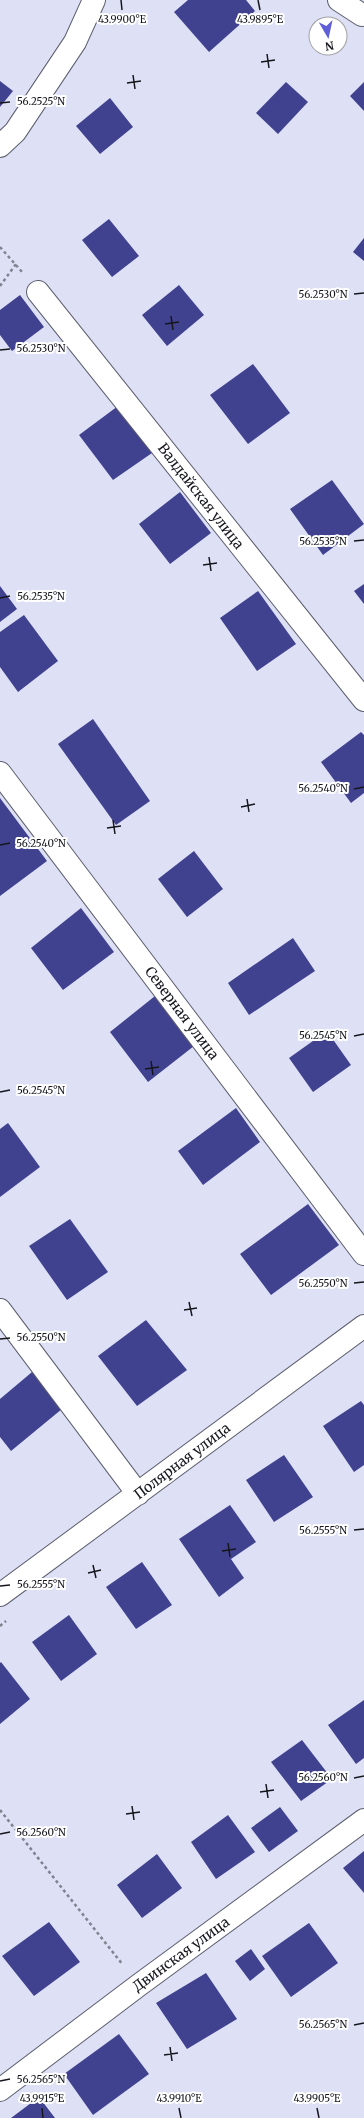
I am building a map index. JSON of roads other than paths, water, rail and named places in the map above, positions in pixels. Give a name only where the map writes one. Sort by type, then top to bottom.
[{"type":"street","points":[[0,146],[16,132],[75,42],[94,0]]},
{"type":"street","points":[[339,0],[362,15]]},
{"type":"street","name":"Валдайская улица","points":[[38,292],[364,700]]},
{"type":"street","name":"Северная улица","points":[[0,773],[364,1254]]},
{"type":"street","points":[[0,1310],[138,1494]]},
{"type":"street","name":"Полярная улица","points":[[0,1595],[364,1326]]},
{"type":"street","name":"Двинская улица","points":[[0,2090],[139,1985],[364,1820]]}]
